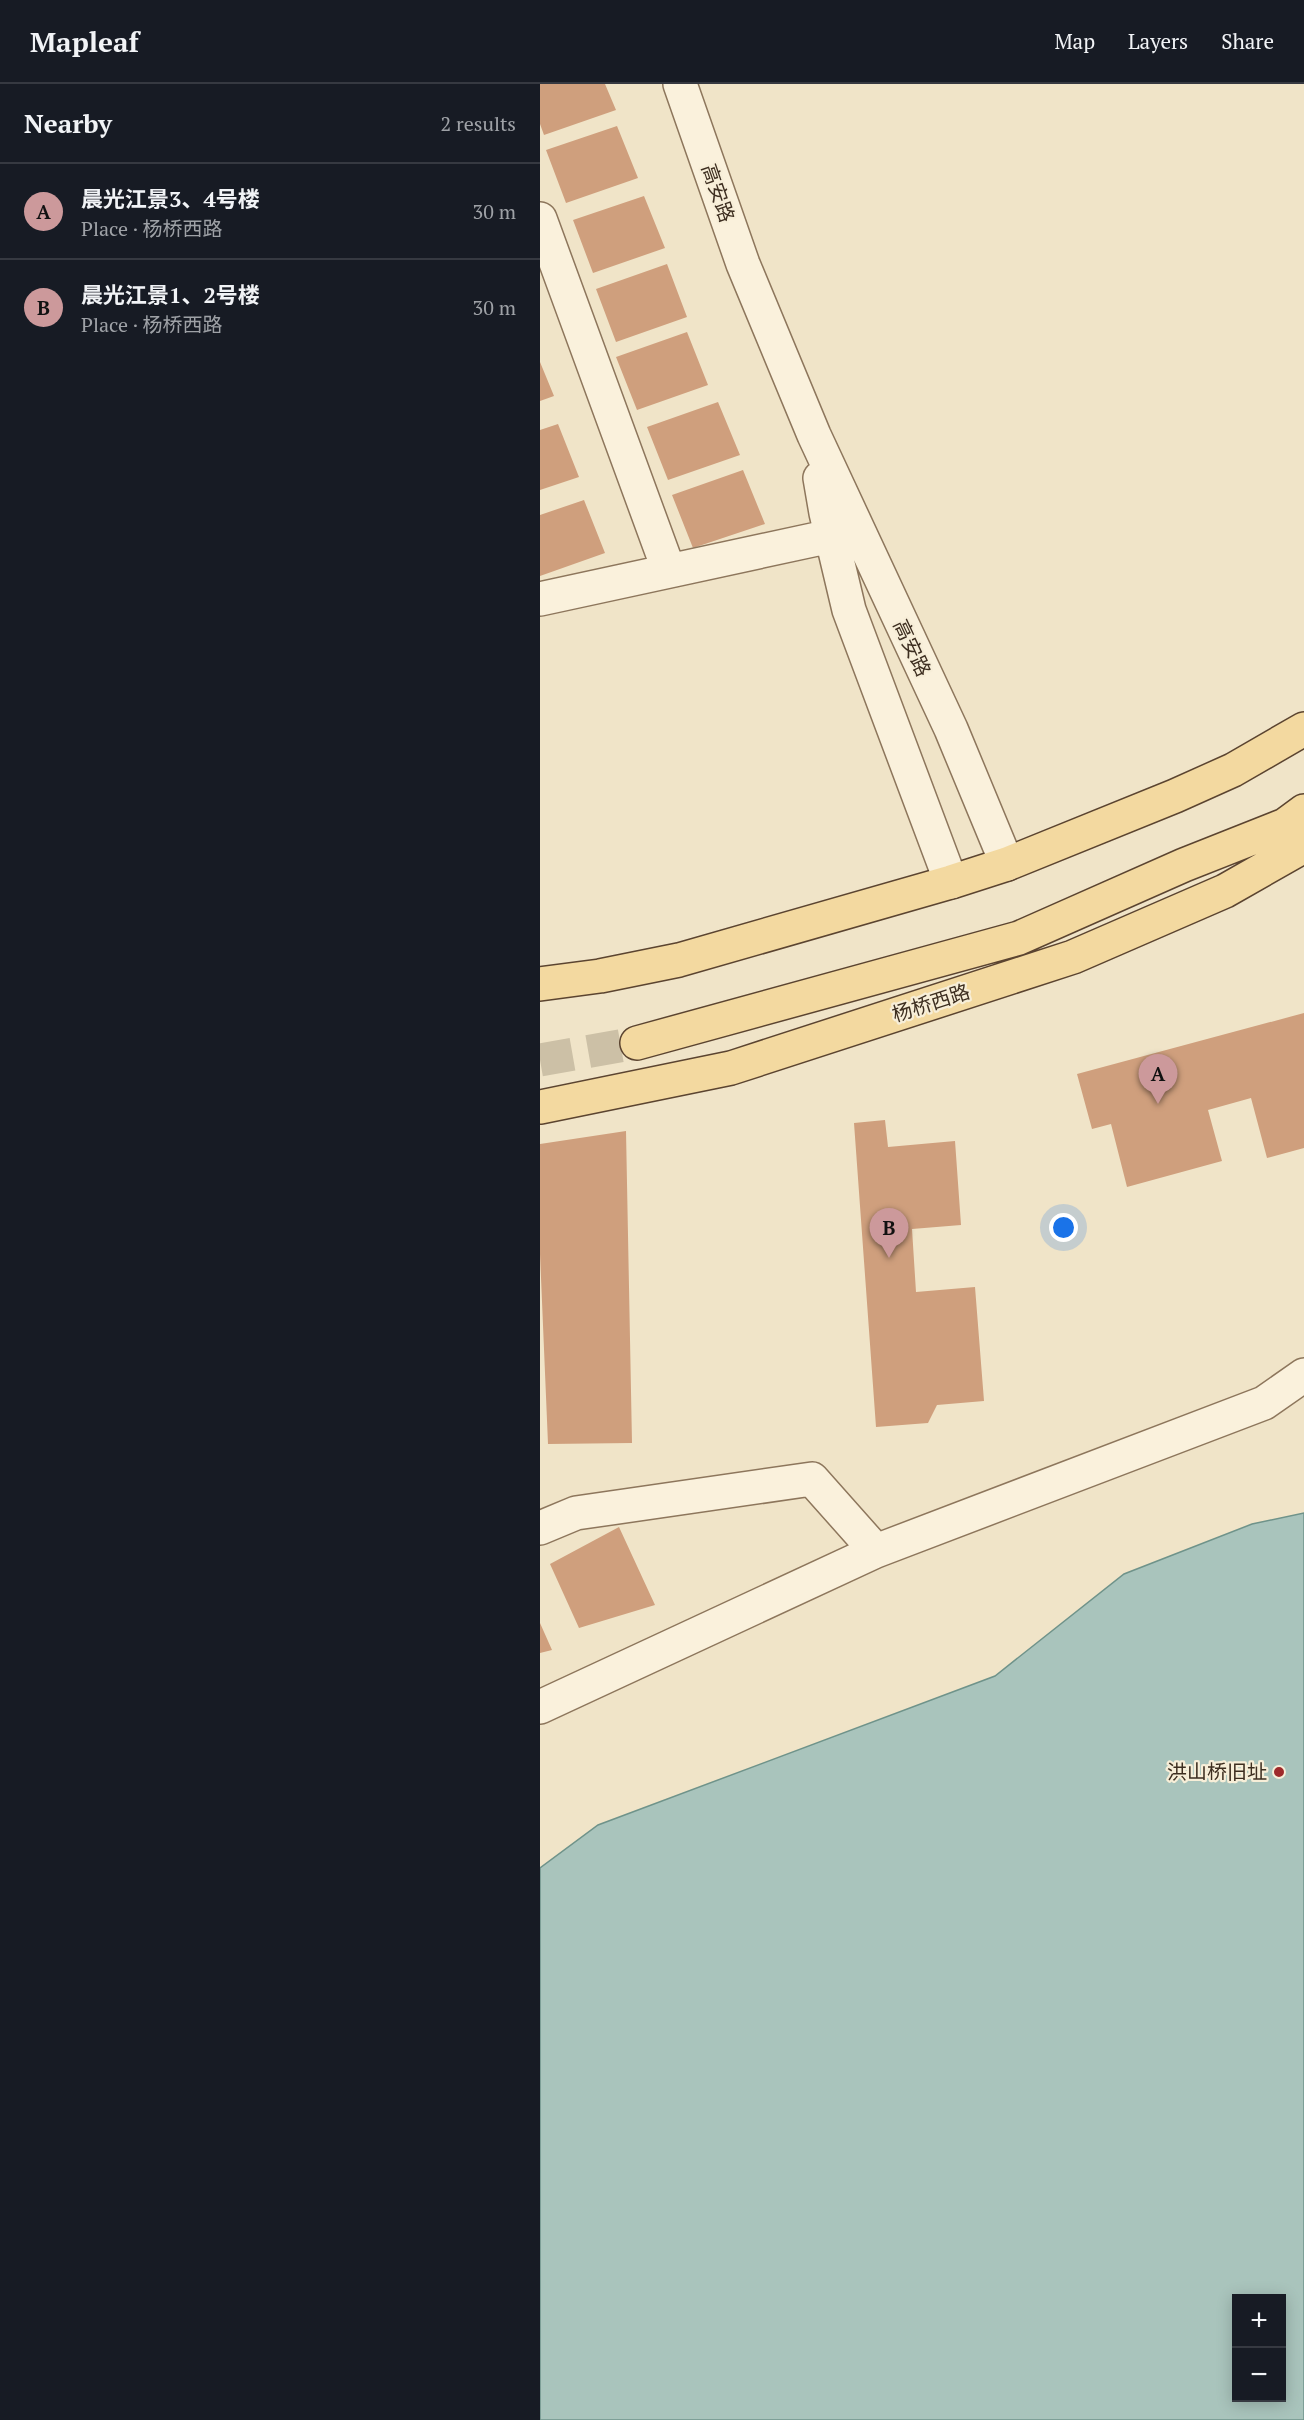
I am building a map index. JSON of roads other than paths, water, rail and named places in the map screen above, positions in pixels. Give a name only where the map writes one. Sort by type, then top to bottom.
[{"type":"main road","points":[[540,984],[600,976],[679,960],[1007,864],[1185,792],[1233,770],[1304,729]]},
{"type":"main road","points":[[637,1043],[1019,938],[1184,865],[1285,825],[1304,811]]},
{"type":"main road","name":"杨桥西路","points":[[540,1107],[731,1068],[1073,957],[1225,891],[1304,846]]},
{"type":"main road","points":[[540,996],[600,976]]},
{"type":"street","name":"高安路","points":[[680,84],[742,264],[813,435],[951,729],[1007,864]]},
{"type":"street","points":[[540,219],[669,571]]},
{"type":"street","name":"高安路","points":[[813,435],[831,536],[849,610],[951,882]]},
{"type":"street","points":[[540,599],[831,536]]},
{"type":"street","points":[[540,1707],[876,1551],[1264,1402],[1304,1375]]},
{"type":"street","points":[[540,1528],[576,1513],[812,1479],[876,1551]]},
{"type":"water","points":[[1304,1513],[1304,2420],[540,2420],[540,1868],[598,1825],[995,1676],[1124,1574],[1252,1524]]},
{"type":"tunnel","points":[[540,1060],[637,1043]]},
{"type":"place","name":"晨光江景3、4号楼","points":[[1158,1104]]},
{"type":"place","name":"晨光江景1、2号楼","points":[[889,1258]]},
{"type":"place","name":"洪山桥旧址","points":[[1279,1772]]}]
